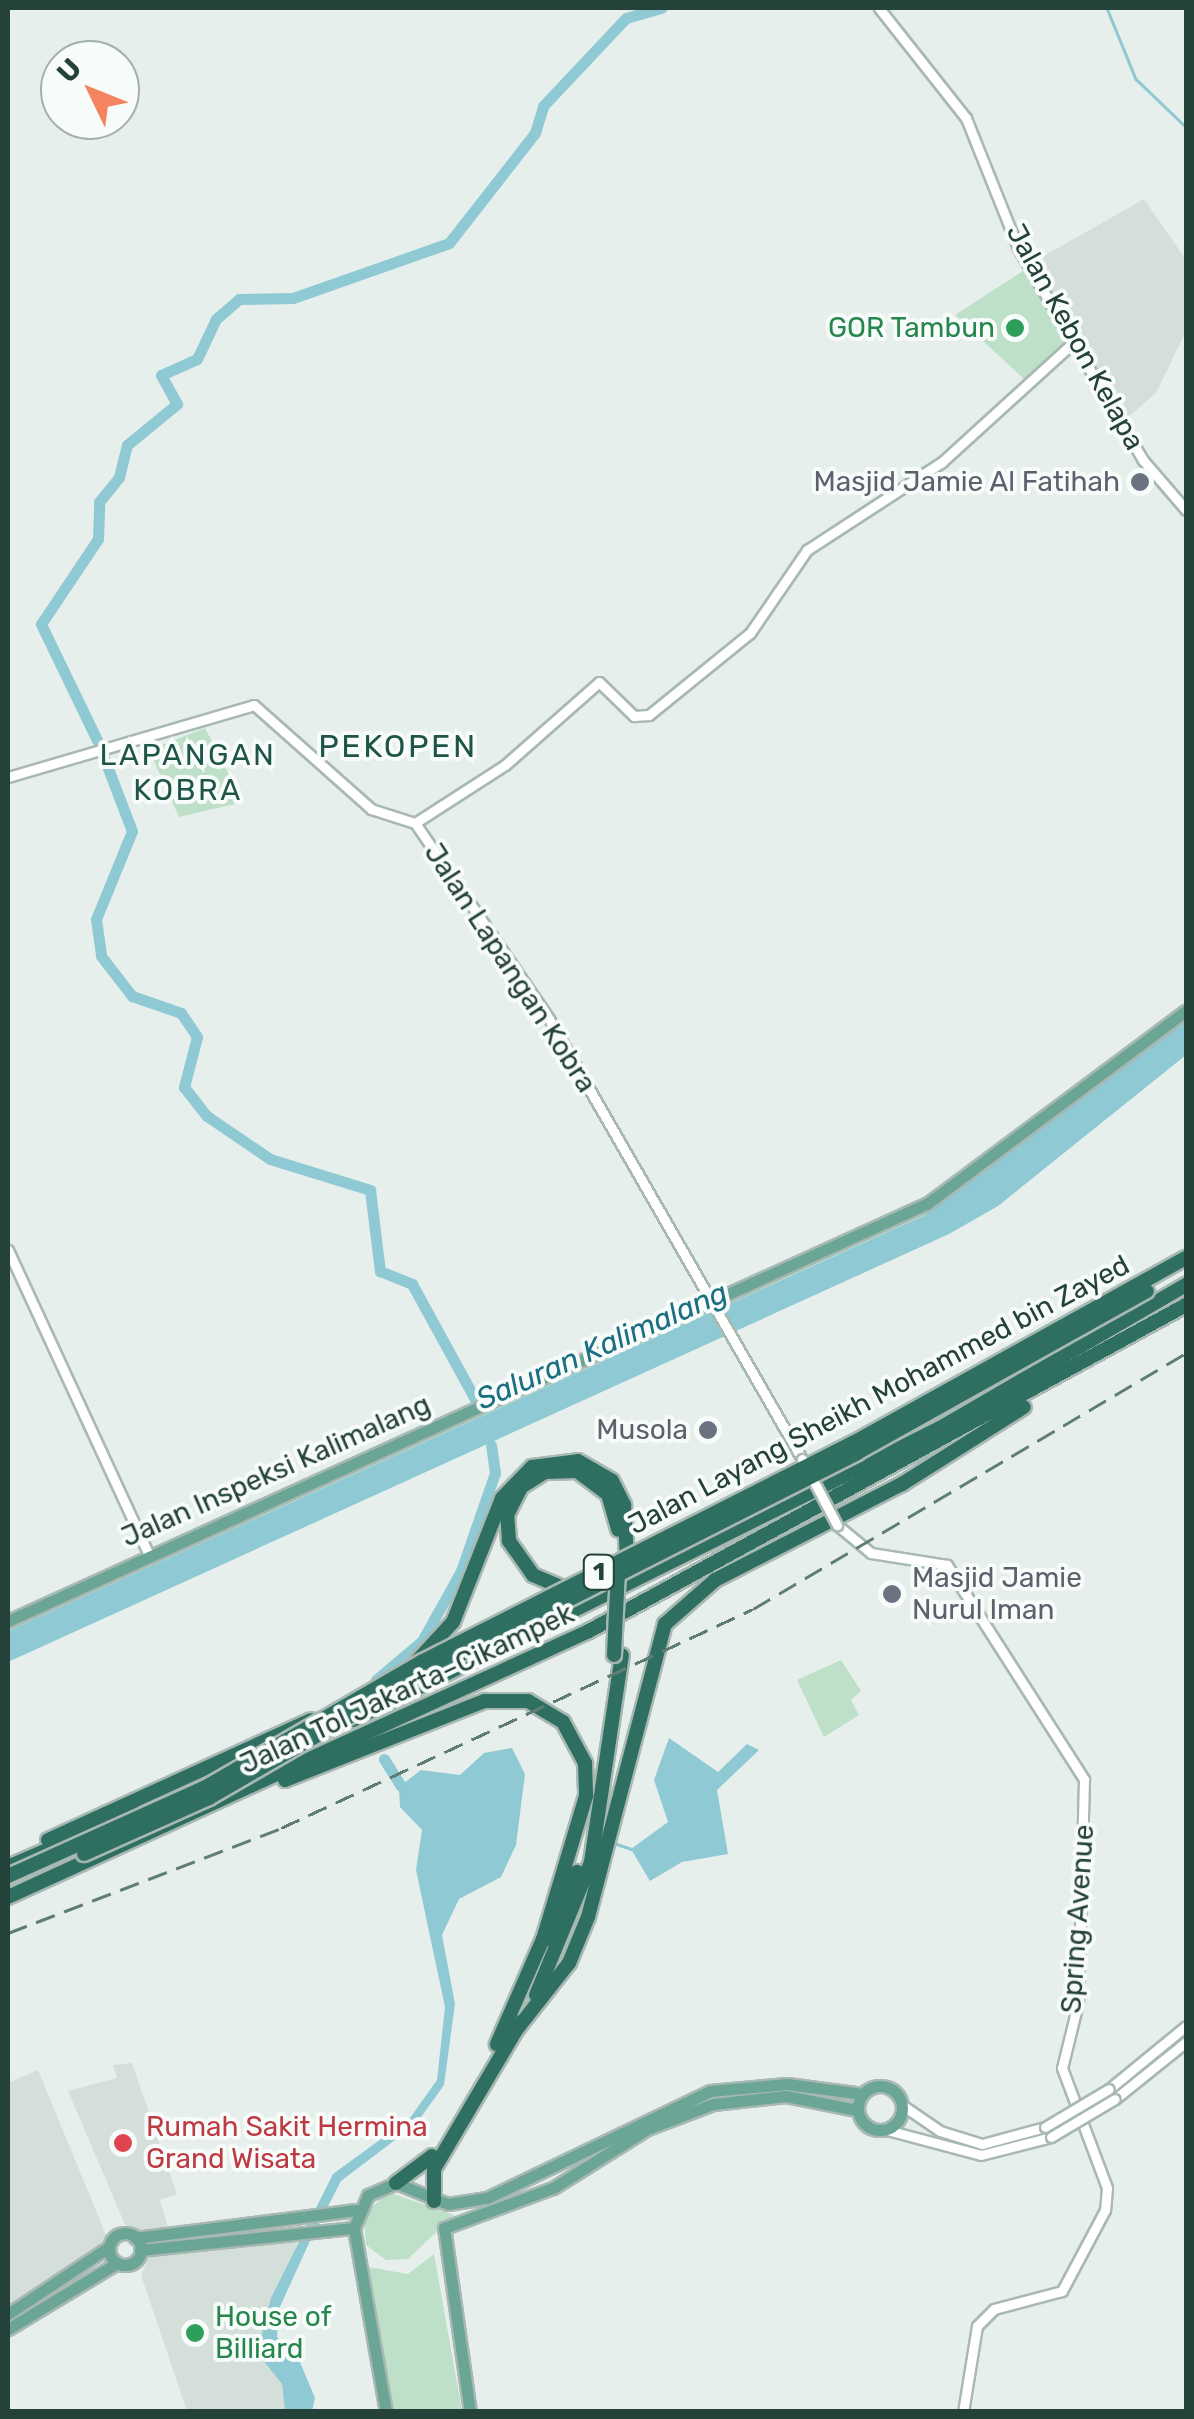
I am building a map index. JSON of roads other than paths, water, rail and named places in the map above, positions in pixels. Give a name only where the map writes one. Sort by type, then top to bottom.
[{"type":"highway","name":"Jalan Layang Sheikh Mohammed bin Zayed","points":[[8,1876],[204,1788],[421,1662],[853,1444],[1186,1258]]},
{"type":"highway","name":"Jalan Layang Sheikh Mohammed bin Zayed","points":[[8,1886],[209,1798],[428,1671],[856,1453],[1186,1268]]},
{"type":"highway","name":"Jalan Tol Jakarta–Cikampek","points":[[8,1864],[402,1699],[940,1428],[1186,1285]]},
{"type":"highway","name":"Jalan Tol Jakarta–Cikampek","points":[[8,1897],[276,1780],[589,1631],[1056,1381],[1186,1305]]},
{"type":"highway","points":[[517,2029],[569,1962],[588,1917],[653,1650],[678,1608],[902,1484],[1056,1381]]},
{"type":"highway","points":[[623,1556],[613,1504],[590,1477],[545,1472],[516,1494],[506,1528],[515,1556],[544,1583],[583,1590],[940,1428]]},
{"type":"highway","points":[[8,1864],[355,1700],[420,1658],[453,1622],[502,1498],[532,1467],[565,1460],[604,1474],[624,1505],[623,1556],[618,1655],[590,1862],[562,1946],[434,2169],[434,2201]]},
{"type":"highway","points":[[396,2183],[423,2170],[498,2044],[585,1851],[618,1655]]},
{"type":"highway","points":[[276,1780],[316,1776],[485,1701],[528,1701],[563,1722],[585,1764],[586,1796],[543,1939],[498,2044]]},
{"type":"main road","name":"Jalan Inspeksi Kalimalang","points":[[8,1622],[715,1303],[955,1187],[1186,1011]]},
{"type":"main road","points":[[8,2314],[109,2247],[118,2235],[138,2244],[356,2210],[396,2183],[434,2201],[518,2188],[641,2118],[710,2091],[787,2084],[862,2094],[891,2088],[902,2105],[887,2130],[868,2127],[857,2110],[786,2096],[713,2104],[647,2129],[553,2188],[444,2228],[470,2412]]},
{"type":"main road","points":[[857,2110],[862,2094]]},
{"type":"main road","points":[[356,2210],[354,2228],[386,2412]]},
{"type":"main road","points":[[252,2227],[354,2228]]},
{"type":"main road","points":[[8,2329],[117,2263],[131,2263],[138,2244]]},
{"type":"main road","points":[[109,2247],[117,2263]]},
{"type":"street","name":"Jalan Kebon Kelapa","points":[[879,8],[972,128],[1018,248],[1143,460],[1186,510]]},
{"type":"street","points":[[414,822],[515,757],[599,682],[634,716],[649,715],[750,633],[807,550],[942,462],[1074,342]]},
{"type":"street","name":"Jalan Lapangan Kobra","points":[[8,777],[254,705],[371,809],[414,822],[531,990],[715,1303],[837,1525]]},
{"type":"street","points":[[8,1250],[150,1555]]},
{"type":"street","name":"Spring Avenue","points":[[837,1525],[871,1552],[947,1565],[1084,1779],[1078,2003],[1062,2068],[1107,2188],[1106,2210],[1062,2291],[994,2310],[977,2326],[963,2412]]},
{"type":"street","points":[[902,2105],[940,2132],[982,2144],[1048,2132],[1109,2090],[1186,2026]]},
{"type":"street","points":[[887,2130],[980,2155],[1048,2132],[1115,2099],[1186,2042]]},
{"type":"water","points":[[1186,1019],[1186,1055],[998,1206],[949,1234],[8,1662],[8,1631],[923,1216]]},
{"type":"water","points":[[669,1738],[718,1772],[747,1744],[759,1750],[717,1790],[728,1854],[682,1862],[650,1881],[631,1849],[668,1822],[654,1780]]},
{"type":"water","points":[[512,1748],[525,1774],[516,1845],[501,1877],[459,1899],[442,1935],[455,2004],[444,2085],[416,2124],[341,2181],[309,2243],[279,2309],[277,2337],[297,2355],[315,2398],[312,2411],[285,2411],[282,2384],[257,2353],[271,2298],[333,2174],[410,2118],[437,2080],[445,2007],[416,1870],[422,1830],[400,1807],[399,1787],[421,1770],[460,1775],[484,1753]]},
{"type":"waterway","points":[[97,740],[41,624],[98,539],[99,502],[119,477],[127,445],[177,404],[161,375],[197,359],[216,319],[239,299],[293,298],[449,243],[535,133],[543,106],[626,18],[662,8]]},
{"type":"waterway","points":[[1107,8],[1136,79],[1186,127]]},
{"type":"waterway","name":"Saluran Kalimalang","points":[[101,750],[132,831],[96,919],[101,956],[132,996],[181,1013],[197,1037],[184,1087],[207,1116],[270,1159],[370,1190],[380,1271],[412,1284],[476,1401]]},
{"type":"waterway","points":[[376,1680],[422,1641],[461,1571],[495,1473],[491,1445]]},
{"type":"waterway","points":[[384,1759],[401,1786]]},
{"type":"waterway","points":[[614,1843],[631,1849]]},
{"type":"railway","points":[[8,1933],[281,1828],[753,1609],[1186,1353]]},
{"type":"place","name":"GOR Tambun","points":[[1015,328]]},
{"type":"place","name":"Masjid Jamie Al Fatihah","points":[[1140,482]]},
{"type":"place","name":"Musola","points":[[708,1430]]},
{"type":"place","name":"Masjid Jamie Nurul Iman","points":[[892,1594]]},
{"type":"place","name":"Rumah Sakit Hermina Grand Wisata","points":[[123,2143]]},
{"type":"place","name":"House of Billiard","points":[[195,2333]]},
{"type":"district","name":"PEKOPEN","points":[[398,746]]},
{"type":"district","name":"LAPANGAN KOBRA","points":[[188,772]]}]
